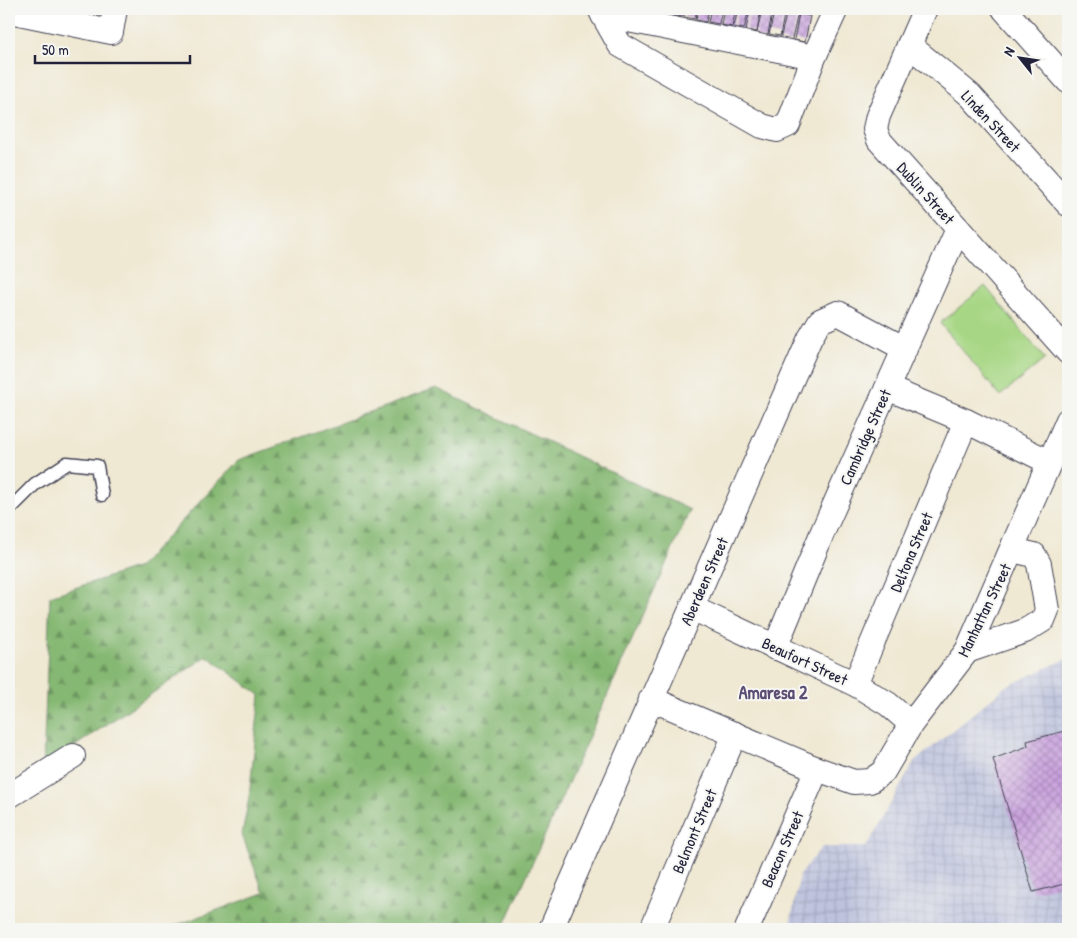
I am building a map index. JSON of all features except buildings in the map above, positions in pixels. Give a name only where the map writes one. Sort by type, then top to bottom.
[{"type":"street","points":[[9,12],[111,32],[115,9]]},
{"type":"street","points":[[601,12],[620,45],[762,126],[776,130],[788,125],[814,57],[836,9]]},
{"type":"street","name":"Dublin Street","points":[[925,9],[878,116],[875,129],[879,140],[1068,352]]},
{"type":"street","points":[[1004,9],[1068,81]]},
{"type":"street","points":[[601,12],[814,57]]},
{"type":"street","name":"Linden Street","points":[[909,44],[970,95],[1068,204]]},
{"type":"street","name":"Cambridge Street","points":[[775,648],[823,532],[958,229]]},
{"type":"street","name":"Aberdeen Street","points":[[551,929],[810,338],[820,321],[838,313],[905,349]]},
{"type":"street","points":[[887,388],[966,421],[1049,462]]},
{"type":"street","name":"Manhattan Street","points":[[817,769],[854,782],[870,781],[883,772],[911,724],[967,651],[1068,420]]},
{"type":"street","name":"Deltona Street","points":[[855,684],[966,421]]},
{"type":"street","points":[[967,651],[1025,631],[1043,620],[1047,610],[1039,564],[1034,555],[1012,550]]},
{"type":"street","name":"Beaufort Street","points":[[692,608],[855,684],[888,704],[911,724]]},
{"type":"street","points":[[651,699],[817,769]]},
{"type":"street","name":"Belmont Street","points":[[652,929],[735,734]]},
{"type":"street","points":[[9,796],[73,756]]},
{"type":"street","name":"Beacon Street","points":[[747,929],[817,769]]},
{"type":"lane","points":[[9,510],[35,484],[67,463],[97,466],[102,495]]},
{"type":"shaded area","points":[[1068,658],[1068,929],[789,929],[800,874],[822,847],[866,847],[914,762],[1005,687]]},
{"type":"green space","points":[[985,286],[1045,359],[1000,396],[940,323]]},
{"type":"green space","points":[[436,388],[690,510],[503,929],[166,929],[264,893],[242,835],[249,798],[260,695],[207,656],[43,768],[50,596],[139,567],[239,460]]},
{"type":"district","name":"Amaresa 2","points":[[773,692]]}]
